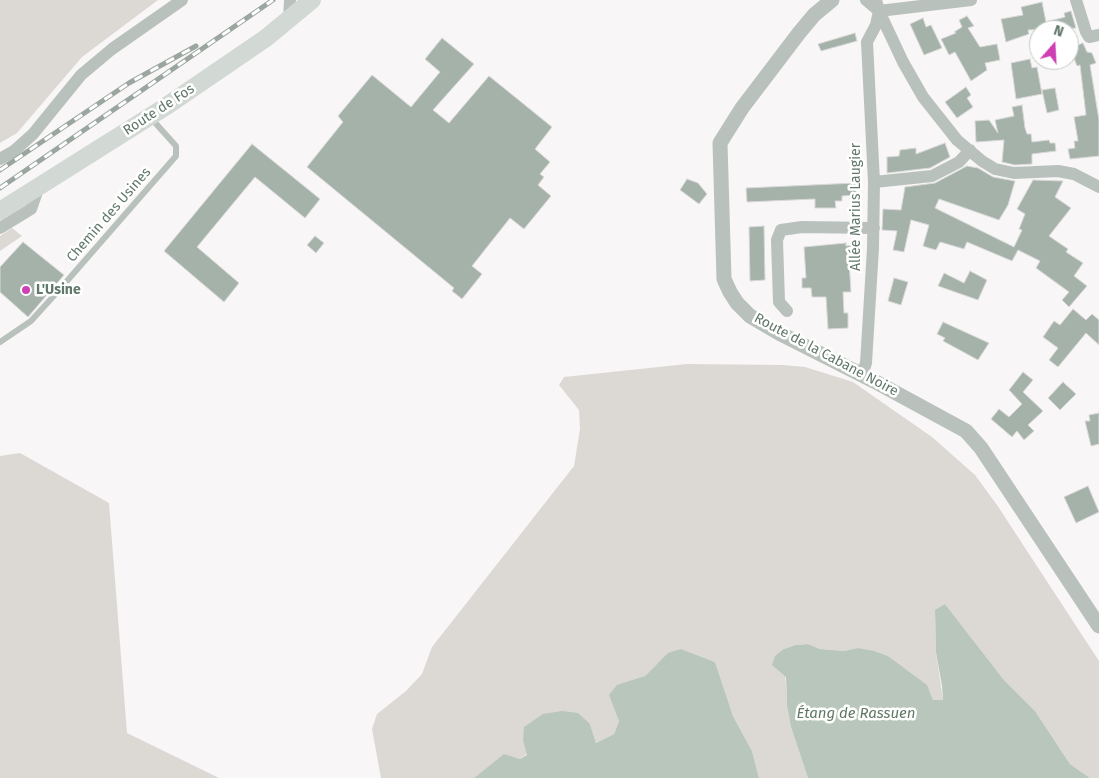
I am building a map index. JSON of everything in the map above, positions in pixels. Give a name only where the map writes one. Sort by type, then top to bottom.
[{"type":"main road","name":"Route de Fos","points":[[0,211],[150,117],[266,38],[312,0]]},
{"type":"street","points":[[0,159],[14,151],[33,134],[81,75],[112,49],[182,0]]},
{"type":"street","points":[[289,20],[290,0]]},
{"type":"street","name":"Route de la Cabane Noire","points":[[814,15],[821,0]]},
{"type":"street","name":"Route de la Cabane Noire","points":[[832,0],[814,15],[742,108],[720,143],[724,279],[737,303],[750,316],[966,431],[982,448],[1099,626]]},
{"type":"street","points":[[866,0],[877,5],[971,0]]},
{"type":"street","points":[[1076,0],[1089,37],[1099,36]]},
{"type":"street","points":[[877,5],[903,62],[923,97],[957,140],[995,169],[1014,173],[1058,171],[1074,174],[1099,187]]},
{"type":"street","name":"Allée Marius Laugier","points":[[862,375],[866,363],[874,228],[874,182],[867,42],[876,25],[877,5]]},
{"type":"street","points":[[874,182],[932,176],[959,162],[970,150]]},
{"type":"street","points":[[0,228],[31,209],[40,186]]},
{"type":"street","points":[[788,311],[779,302],[777,240],[781,230],[802,228],[874,228]]},
{"type":"lane","name":"Chemin des Usines","points":[[0,342],[30,321],[60,290],[176,156],[176,146],[150,117]]},
{"type":"shaded area","points":[[0,0],[158,0],[82,57],[17,133],[0,143]]},
{"type":"shaded area","points":[[12,228],[22,236],[0,251],[0,236]]},
{"type":"shaded area","points":[[687,364],[805,367],[853,382],[932,437],[975,475],[997,505],[1099,661],[1099,778],[1090,778],[1070,764],[1035,711],[1004,680],[945,604],[935,611],[936,652],[943,700],[933,700],[926,685],[888,656],[858,648],[844,651],[820,649],[808,644],[795,645],[784,649],[787,706],[791,727],[808,778],[759,778],[752,751],[733,716],[715,662],[681,649],[656,665],[645,676],[633,681],[615,707],[619,721],[614,734],[596,743],[590,724],[523,741],[527,754],[520,759],[504,755],[474,778],[381,778],[372,729],[377,714],[406,691],[422,674],[432,647],[574,466],[580,429],[579,410],[559,385],[564,377]]},
{"type":"shaded area","points":[[20,453],[109,503],[127,733],[219,778],[0,778],[0,456]]},
{"type":"water","name":"Étang de Rassuen","points":[[945,604],[1004,680],[1035,711],[1070,764],[1090,778],[808,778],[791,727],[787,706],[786,677],[772,665],[775,656],[784,649],[795,645],[808,644],[820,649],[844,651],[858,648],[874,651],[888,656],[927,685],[933,700],[943,700],[936,652],[935,610]]},
{"type":"water","points":[[681,649],[715,662],[733,716],[752,751],[759,778],[474,778],[504,754],[520,759],[527,755],[523,741],[524,727],[543,714],[562,711],[578,713],[590,724],[596,743],[614,734],[619,721],[609,695],[617,685],[645,676],[668,653]]},
{"type":"building","points":[[1042,2],[1046,20],[1029,20],[1029,34],[1006,42],[1001,19],[1023,15],[1021,7]]},
{"type":"building","points":[[1071,11],[1074,20],[1054,20],[1065,17],[1064,13]]},
{"type":"building","points":[[967,16],[974,26],[968,28],[980,47],[997,44],[1000,60],[985,63],[987,70],[971,81],[955,52],[949,55],[941,39],[956,33],[954,32],[962,27],[959,20]]},
{"type":"building","points":[[923,18],[926,27],[931,25],[942,48],[924,55],[910,24]]},
{"type":"building","points":[[855,33],[857,41],[821,51],[818,44]]},
{"type":"building","points":[[442,38],[474,64],[433,110],[449,123],[489,76],[552,127],[535,149],[550,162],[540,174],[544,177],[538,185],[551,196],[524,229],[510,218],[472,266],[482,274],[462,299],[452,291],[454,288],[307,167],[343,122],[338,116],[372,75],[411,107],[440,72],[425,59]]},
{"type":"building","points":[[1083,43],[1087,52],[1092,53],[1096,63],[1090,65],[1099,120],[1099,156],[1070,159],[1068,149],[1075,148],[1074,141],[1078,141],[1074,117],[1086,115],[1079,65],[1079,45]]},
{"type":"building","points":[[1029,59],[1029,70],[1038,70],[1042,94],[1016,99],[1011,63]]},
{"type":"building","points":[[966,87],[971,95],[967,98],[973,107],[957,118],[945,102]]},
{"type":"building","points":[[1055,88],[1059,110],[1047,113],[1042,90]]},
{"type":"building","points":[[1022,105],[1025,128],[1027,134],[1031,134],[1032,142],[1049,140],[1050,143],[1055,143],[1056,151],[1032,154],[1032,164],[1015,165],[1002,162],[1004,140],[976,142],[975,121],[989,120],[998,133],[995,120],[1014,116],[1012,107]]},
{"type":"building","points":[[945,143],[950,157],[930,168],[887,173],[887,157],[899,156],[900,150],[916,148],[916,154]]},
{"type":"building","points":[[252,144],[320,199],[305,218],[255,177],[197,247],[239,283],[224,302],[164,251]]},
{"type":"building","points":[[967,166],[978,168],[993,177],[1015,181],[1008,205],[999,220],[939,199],[935,208],[1014,247],[1022,230],[1019,229],[1025,214],[1017,209],[1033,180],[1063,181],[1055,197],[1071,208],[1049,236],[1068,249],[1066,252],[1083,263],[1074,276],[1087,286],[1069,307],[1062,300],[1069,292],[1036,268],[1040,261],[1018,250],[1012,261],[967,242],[964,249],[940,242],[936,250],[923,246],[929,225],[911,220],[904,252],[893,250],[897,231],[882,230],[883,209],[901,210],[905,187],[935,183]]},
{"type":"building","points":[[687,179],[698,183],[707,194],[699,204],[680,190]]},
{"type":"building","points":[[856,183],[856,195],[842,196],[842,201],[835,201],[836,208],[815,208],[815,199],[747,202],[746,188]]},
{"type":"building","points":[[764,226],[765,280],[750,281],[749,227]]},
{"type":"building","points":[[315,236],[324,243],[316,253],[307,245]]},
{"type":"building","name":"L'Usine","points":[[23,242],[64,275],[28,317],[0,292],[0,267]]},
{"type":"building","points":[[846,243],[846,246],[852,245],[853,260],[849,260],[851,292],[843,292],[844,313],[848,313],[848,328],[828,329],[826,297],[812,297],[811,288],[802,288],[802,278],[806,278],[804,247]]},
{"type":"building","points":[[970,271],[987,280],[978,300],[938,286],[944,273],[964,283]]},
{"type":"building","points":[[894,278],[908,282],[901,305],[888,301]]},
{"type":"building","points":[[1073,309],[1086,320],[1092,314],[1099,320],[1099,345],[1086,333],[1058,367],[1049,360],[1058,348],[1043,337],[1054,321],[1060,325]]},
{"type":"building","points":[[943,322],[989,343],[978,360],[943,341],[945,338],[937,334]]},
{"type":"building","points":[[1023,372],[1033,380],[1023,392],[1043,411],[1028,425],[1034,431],[1024,440],[1017,431],[1012,437],[991,419],[999,409],[1009,417],[1022,404],[1009,390]]},
{"type":"building","points":[[1063,382],[1076,394],[1060,410],[1048,398]]},
{"type":"building","points":[[1099,413],[1099,444],[1091,446],[1085,421],[1090,421],[1089,415]]},
{"type":"building","points":[[1088,486],[1099,512],[1076,523],[1064,497]]},
{"type":"railway","points":[[0,188],[273,0]]},
{"type":"railway","points":[[0,170],[129,83],[196,46]]},
{"type":"place","name":"L'Usine","points":[[26,290]]}]
